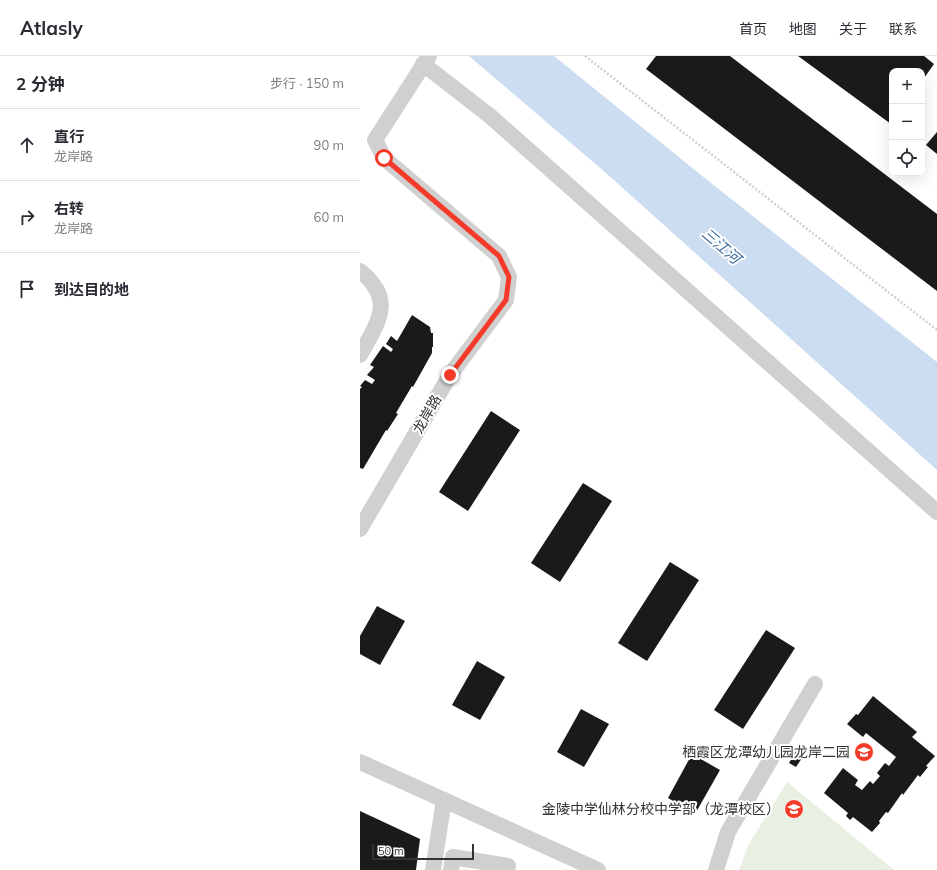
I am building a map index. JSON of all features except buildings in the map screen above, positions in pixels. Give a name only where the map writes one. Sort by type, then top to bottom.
[{"type":"street","points":[[426,60],[937,512]]},
{"type":"street","name":"龙岸路","points":[[363,517],[450,375],[506,300],[509,277],[499,256],[384,158],[375,140],[426,60]]},
{"type":"street","points":[[360,271],[371,280],[381,301],[380,313],[376,327],[360,355]]},
{"type":"street","points":[[716,870],[728,832],[815,684]]},
{"type":"street","points":[[360,762],[598,870]]},
{"type":"street","points":[[433,870],[444,800]]},
{"type":"street","points":[[452,870],[453,857],[508,866]]},
{"type":"path","points":[[585,56],[937,330]]},
{"type":"green space","name":"金陵中学仙林分校中学部（龙潭校区）","points":[[787,782],[894,870],[739,870],[749,844]]},
{"type":"water","name":"三江河","points":[[469,56],[554,56],[696,171],[937,362],[937,470],[606,173]]},
{"type":"place","name":"栖霞区龙潭幼儿园龙岸二园","points":[[864,752]]},
{"type":"place","name":"金陵中学仙林分校中学部（龙潭校区）","points":[[794,809]]},
{"type":"route","points":[[384,158],[499,256],[509,277],[506,300],[450,375]]}]
